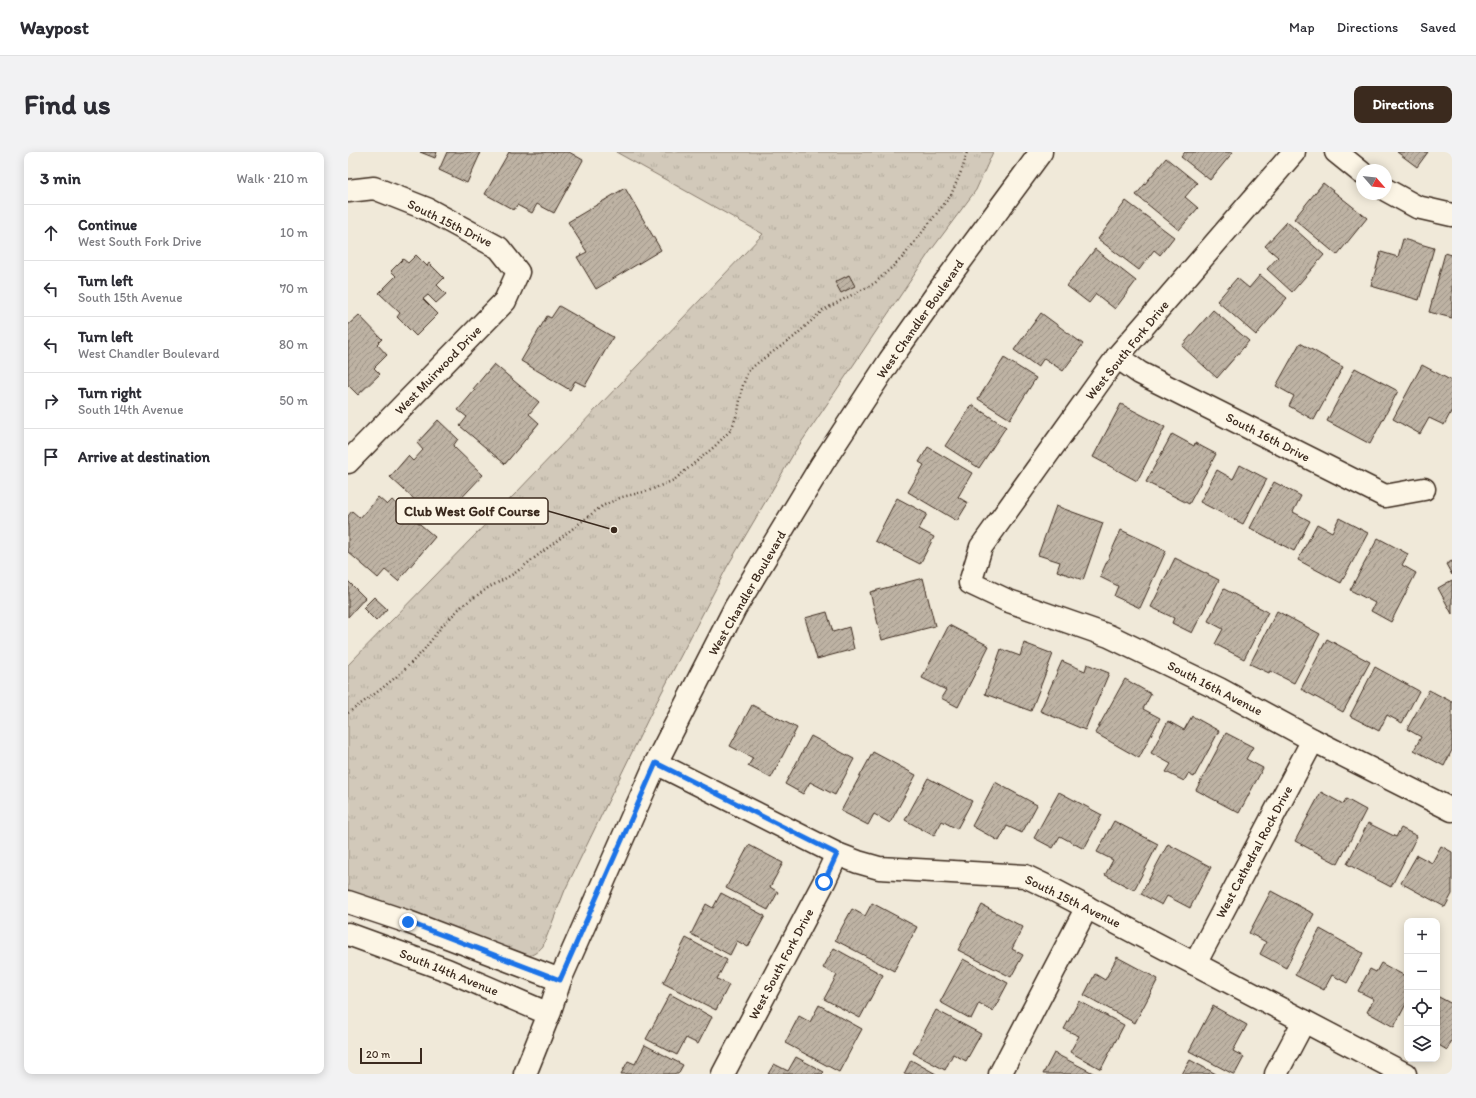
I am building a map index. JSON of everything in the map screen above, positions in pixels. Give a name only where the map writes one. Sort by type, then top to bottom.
[{"type":"street","name":"West Chandler Boulevard","points":[[525,1074],[549,1014],[560,980],[656,763],[735,608],[822,464],[890,360],[935,295],[1041,152]]},
{"type":"street","name":"West South Fork Drive","points":[[970,583],[981,547],[1117,357],[1294,152]]},
{"type":"street","points":[[1336,152],[1356,168]]},
{"type":"street","name":"South 15th Drive","points":[[348,191],[374,188],[428,209],[499,248],[518,272]]},
{"type":"street","points":[[1392,193],[1417,207],[1452,215]]},
{"type":"street","name":"West Muirwood Drive","points":[[348,462],[505,301],[518,272]]},
{"type":"street","name":"South 16th Drive","points":[[1117,357],[1140,373],[1385,496],[1424,489]]},
{"type":"street","name":"South 16th Avenue","points":[[970,583],[1006,600],[1109,636],[1219,689],[1313,740],[1452,810]]},
{"type":"street","name":"West Cathedral Rock Drive","points":[[1195,964],[1313,740]]},
{"type":"street","name":"South 15th Avenue","points":[[656,763],[837,854],[879,868],[1025,876],[1405,1074]]},
{"type":"street","name":"West South Fork Drive","points":[[723,1074],[824,882],[837,854]]},
{"type":"street","points":[[348,902],[416,924],[560,980]]},
{"type":"street","points":[[1000,1074],[1087,907]]},
{"type":"street","name":"South 14th Avenue","points":[[348,934],[447,970],[549,1014]]},
{"type":"street","points":[[1276,1074],[1304,1021]]},
{"type":"path","points":[[348,713],[351,709],[376,693],[401,673],[423,651],[442,626],[463,605],[488,588],[515,573],[602,506],[622,497],[648,491],[674,480],[714,448],[731,430],[738,412],[742,388],[748,371],[794,337],[823,310],[875,283],[903,257],[951,196],[963,167],[967,152]]},
{"type":"green space","points":[[616,152],[993,152],[976,190],[929,253],[794,453],[727,567],[652,711],[565,890],[543,946],[534,954],[522,957],[348,893],[348,665],[516,493],[763,234]]},
{"type":"building","points":[[420,152],[437,152],[435,158]]},
{"type":"building","points":[[447,152],[481,152],[467,183],[439,170]]},
{"type":"building","points":[[509,152],[569,152],[583,160],[554,213],[537,204],[532,213],[517,205],[514,210],[485,194]]},
{"type":"building","points":[[1185,152],[1233,152],[1210,180],[1181,157]]},
{"type":"building","points":[[1397,152],[1428,152],[1417,167]]},
{"type":"building","points":[[1166,158],[1197,183],[1185,197],[1198,208],[1179,230],[1136,195]]},
{"type":"building","points":[[1323,183],[1367,218],[1337,255],[1294,219]]},
{"type":"building","points":[[625,188],[661,250],[596,289],[577,257],[587,252],[568,222]]},
{"type":"building","points":[[1126,201],[1174,237],[1160,255],[1154,250],[1139,270],[1098,239]]},
{"type":"building","points":[[1287,222],[1324,255],[1292,292],[1267,269],[1278,257],[1265,246]]},
{"type":"building","points":[[1403,239],[1434,248],[1419,300],[1371,286],[1381,252],[1398,257]]},
{"type":"building","points":[[1095,249],[1136,281],[1115,309],[1096,294],[1089,303],[1067,286]]},
{"type":"building","points":[[1445,253],[1452,255],[1452,318],[1429,312]]},
{"type":"building","points":[[416,255],[427,266],[429,263],[444,278],[437,285],[446,294],[436,303],[428,295],[423,299],[438,314],[416,336],[397,317],[400,313],[379,293],[396,276],[391,271],[403,259],[408,263]]},
{"type":"building","points":[[849,275],[855,286],[841,293],[835,282]]},
{"type":"building","points":[[1260,275],[1287,298],[1256,335],[1217,301],[1237,278],[1249,288]]},
{"type":"building","points":[[559,306],[613,337],[585,386],[575,381],[570,390],[521,361],[547,316],[551,318]]},
{"type":"building","points":[[1213,310],[1249,341],[1217,378],[1182,346]]},
{"type":"building","points":[[1041,313],[1083,344],[1063,371],[1044,358],[1038,367],[1014,350]]},
{"type":"building","points":[[359,315],[382,339],[377,344],[387,355],[374,368],[380,374],[358,395],[348,385],[348,325]]},
{"type":"building","points":[[1300,343],[1343,367],[1314,420],[1289,406],[1294,396],[1276,386]]},
{"type":"building","points":[[1004,358],[1036,378],[1010,419],[978,399]]},
{"type":"building","points":[[494,364],[539,402],[529,414],[539,423],[505,464],[460,426],[467,417],[458,410]]},
{"type":"building","points":[[1422,365],[1452,381],[1452,410],[1444,425],[1429,418],[1420,434],[1393,419]]},
{"type":"building","points":[[1355,368],[1398,391],[1370,444],[1327,421]]},
{"type":"building","points":[[1121,404],[1165,427],[1137,481],[1093,457]]},
{"type":"building","points":[[972,405],[1006,427],[979,468],[945,446]]},
{"type":"building","points":[[438,420],[458,439],[453,446],[483,475],[439,522],[390,477],[408,456],[413,461],[423,450],[417,443]]},
{"type":"building","points":[[1172,434],[1194,446],[1195,443],[1216,454],[1189,504],[1146,482]]},
{"type":"building","points":[[928,447],[972,473],[958,497],[968,503],[957,521],[908,492],[924,465],[919,462]]},
{"type":"building","points":[[1240,465],[1267,479],[1243,524],[1200,502],[1217,470],[1233,479]]},
{"type":"building","points":[[1274,482],[1301,496],[1293,512],[1310,521],[1294,551],[1250,528]]},
{"type":"building","points":[[378,497],[387,505],[392,500],[435,537],[398,581],[385,570],[378,578],[348,552],[348,516],[352,511],[360,518]]},
{"type":"building","points":[[897,498],[927,514],[919,529],[934,537],[920,564],[875,541]]},
{"type":"building","points":[[1056,506],[1103,523],[1083,580],[1057,571],[1060,562],[1038,555]]},
{"type":"building","points":[[1339,518],[1368,533],[1341,583],[1298,560],[1317,524],[1332,532]]},
{"type":"building","points":[[1121,530],[1166,551],[1140,608],[1114,596],[1118,586],[1100,577]]},
{"type":"building","points":[[1378,538],[1408,554],[1402,565],[1416,573],[1391,622],[1371,611],[1375,603],[1350,590]]},
{"type":"building","points":[[1175,558],[1219,580],[1192,633],[1172,623],[1174,618],[1151,607]]},
{"type":"building","points":[[1452,561],[1452,575],[1446,564]]},
{"type":"building","points":[[923,578],[935,626],[882,640],[870,592]]},
{"type":"building","points":[[1452,580],[1452,614],[1438,588]]},
{"type":"building","points":[[348,581],[365,598],[348,617]]},
{"type":"building","points":[[1224,589],[1268,612],[1244,659],[1215,644],[1223,629],[1208,621]]},
{"type":"building","points":[[374,597],[387,609],[376,621],[363,608]]},
{"type":"building","points":[[1277,611],[1320,634],[1294,683],[1270,671],[1269,673],[1250,664]]},
{"type":"building","points":[[827,612],[833,632],[849,627],[854,649],[817,659],[805,618]]},
{"type":"building","points":[[949,625],[989,646],[958,707],[941,698],[946,690],[922,678]]},
{"type":"building","points":[[1327,639],[1370,662],[1343,712],[1301,689]]},
{"type":"building","points":[[1024,643],[1053,654],[1031,711],[985,694],[1001,649],[1020,656]]},
{"type":"building","points":[[1062,661],[1085,671],[1087,664],[1109,673],[1085,730],[1040,711]]},
{"type":"building","points":[[1375,667],[1419,691],[1402,723],[1387,715],[1379,731],[1350,716]]},
{"type":"building","points":[[1125,679],[1151,694],[1143,709],[1160,718],[1139,758],[1095,733]]},
{"type":"building","points":[[1429,690],[1452,702],[1452,750],[1444,766],[1414,750],[1421,737],[1407,729]]},
{"type":"building","points":[[752,705],[797,728],[771,778],[748,766],[753,758],[730,746]]},
{"type":"building","points":[[1192,716],[1219,731],[1194,777],[1188,774],[1184,781],[1166,772],[1171,764],[1151,753],[1168,721],[1184,730]]},
{"type":"building","points":[[1226,733],[1253,747],[1246,759],[1263,768],[1239,813],[1196,790]]},
{"type":"building","points":[[811,736],[854,759],[835,795],[810,782],[803,794],[785,784]]},
{"type":"building","points":[[873,752],[916,775],[890,823],[874,814],[868,825],[841,811]]},
{"type":"building","points":[[928,778],[972,801],[957,829],[942,821],[934,836],[905,820]]},
{"type":"building","points":[[995,782],[1037,805],[1022,833],[1007,826],[999,841],[972,826]]},
{"type":"building","points":[[1059,792],[1102,815],[1084,849],[1060,836],[1053,848],[1034,838]]},
{"type":"building","points":[[1321,792],[1343,804],[1346,799],[1366,810],[1338,864],[1295,841]]},
{"type":"building","points":[[1114,821],[1158,844],[1134,890],[1105,875],[1113,860],[1097,852]]},
{"type":"building","points":[[1368,823],[1396,837],[1401,828],[1417,836],[1391,887],[1347,864]]},
{"type":"building","points":[[1168,844],[1211,867],[1190,908],[1167,896],[1162,905],[1141,894]]},
{"type":"building","points":[[749,845],[783,863],[770,887],[778,892],[768,910],[726,888]]},
{"type":"building","points":[[1441,846],[1452,852],[1452,894],[1445,907],[1401,883],[1417,855],[1432,863]]},
{"type":"building","points":[[1271,891],[1314,914],[1286,968],[1260,954],[1266,942],[1249,933]]},
{"type":"building","points":[[721,893],[765,916],[748,947],[737,941],[730,955],[691,934],[706,904],[713,908]]},
{"type":"building","points":[[872,903],[917,927],[894,971],[835,940],[852,909],[865,916]]},
{"type":"building","points":[[982,905],[1023,927],[1012,949],[1023,955],[1011,977],[958,950]]},
{"type":"building","points":[[1320,929],[1363,953],[1347,983],[1332,975],[1324,990],[1295,975]]},
{"type":"building","points":[[686,938],[727,960],[717,979],[729,985],[716,1010],[663,983]]},
{"type":"building","points":[[834,948],[883,975],[860,1018],[824,999],[837,975],[823,968]]},
{"type":"building","points":[[1117,957],[1158,979],[1135,1023],[1084,995],[1095,974],[1105,980]]},
{"type":"building","points":[[963,959],[1008,983],[993,1011],[979,1003],[971,1019],[940,1002]]},
{"type":"building","points":[[1381,963],[1404,975],[1404,1008],[1394,1027],[1367,1012],[1374,999],[1358,991],[1370,969],[1376,972]]},
{"type":"building","points":[[670,994],[712,1017],[698,1044],[686,1038],[677,1055],[646,1039]]},
{"type":"building","points":[[1440,998],[1452,1004],[1452,1040],[1447,1050],[1440,1046]]},
{"type":"building","points":[[1079,1001],[1124,1025],[1101,1069],[1070,1052],[1079,1036],[1064,1029]]},
{"type":"building","points":[[819,1005],[862,1029],[839,1072],[785,1043],[799,1016],[810,1022]]},
{"type":"building","points":[[1213,1006],[1247,1025],[1233,1051],[1244,1057],[1235,1074],[1189,1051]]},
{"type":"building","points":[[936,1010],[981,1034],[966,1061],[953,1054],[945,1070],[913,1053]]},
{"type":"building","points":[[645,1045],[683,1065],[678,1074],[621,1074],[628,1061],[635,1064]]},
{"type":"building","points":[[1054,1053],[1095,1074],[1043,1074]]},
{"type":"building","points":[[796,1057],[824,1072],[822,1074],[768,1074],[774,1064],[788,1071]]},
{"type":"building","points":[[911,1060],[936,1074],[904,1074]]},
{"type":"building","points":[[1190,1060],[1216,1074],[1182,1074]]},
{"type":"place","name":"Club West Golf Course","points":[[614,530]]},
{"type":"route","points":[[408,922],[560,980],[656,763],[837,854],[824,882]]}]
